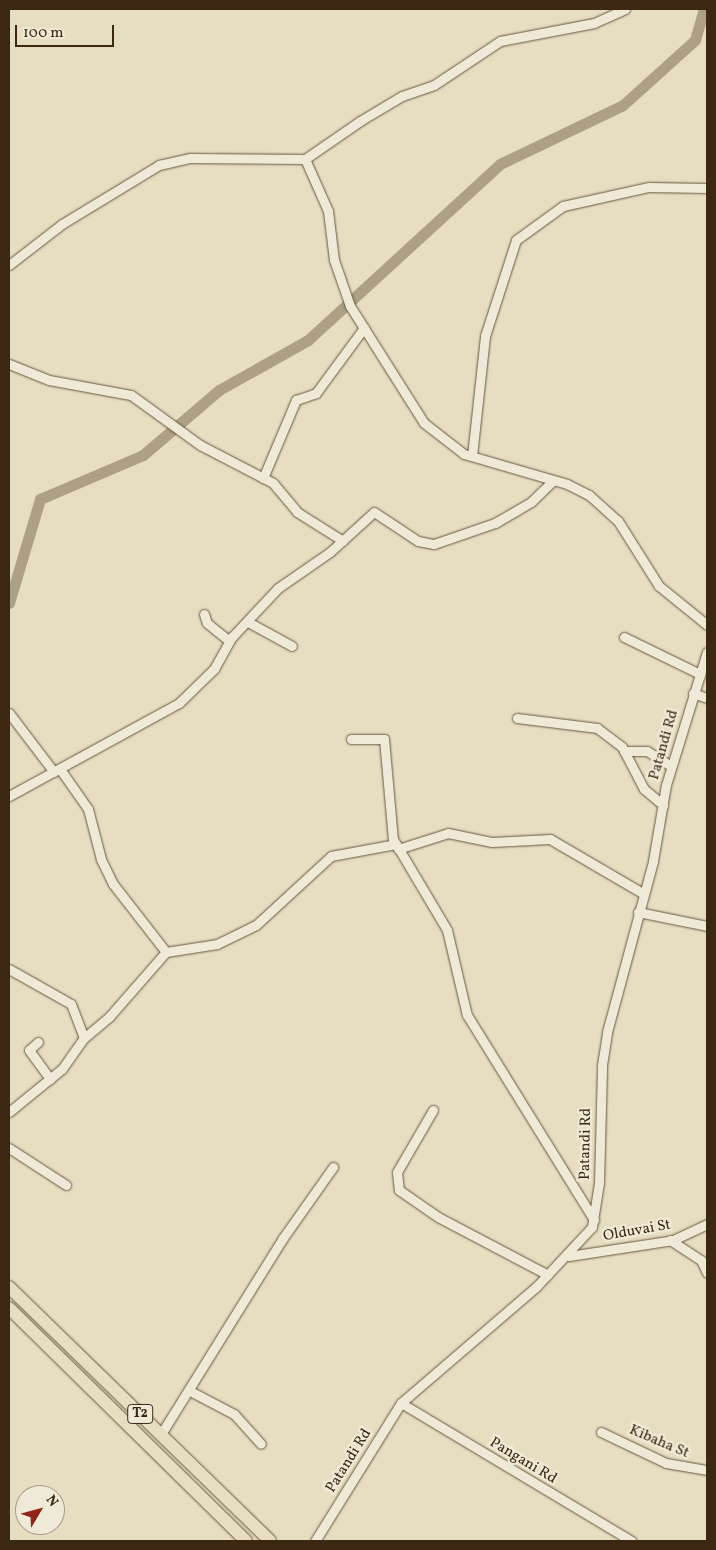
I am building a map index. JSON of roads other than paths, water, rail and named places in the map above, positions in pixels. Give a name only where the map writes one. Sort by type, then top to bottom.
[{"type":"highway","name":"T2","points":[[9,1287],[270,1541]]},
{"type":"highway","name":"T2","points":[[9,1308],[246,1541]]},
{"type":"highway","points":[[46,1343],[55,1332]]},
{"type":"highway","points":[[79,1376],[89,1366]]},
{"type":"street","points":[[9,265],[62,224],[167,162],[190,158],[305,159],[360,120],[402,96],[434,85],[500,41],[594,23],[626,9]]},
{"type":"street","points":[[305,159],[328,211],[334,260],[346,298],[424,423],[449,447],[552,482],[579,488],[612,515],[659,586],[707,625]]},
{"type":"street","points":[[472,456],[485,336],[516,240],[563,206],[649,187],[707,188]]},
{"type":"street","points":[[263,478],[296,400],[316,393],[364,328]]},
{"type":"street","points":[[9,364],[48,380],[132,395],[200,445],[280,489],[297,512],[343,541]]},
{"type":"street","points":[[9,796],[170,709],[204,680],[229,641],[278,588],[343,541],[375,511],[422,543],[455,539],[525,506],[552,482]]},
{"type":"street","points":[[204,614],[207,623],[229,641]]},
{"type":"street","points":[[248,622],[292,646]]},
{"type":"street","points":[[624,637],[700,674]]},
{"type":"street","name":"Patandi Rd","points":[[315,1541],[402,1403],[569,1256],[594,1220],[602,1065],[638,912],[644,894],[672,766],[707,652]]},
{"type":"street","points":[[209,663],[221,654]]},
{"type":"street","points":[[693,693],[707,698]]},
{"type":"street","points":[[9,713],[88,809],[101,859],[113,884],[166,952]]},
{"type":"street","points":[[517,718],[589,725],[624,750],[644,789],[663,805]]},
{"type":"street","points":[[351,739],[384,739],[397,847],[447,930],[467,1015],[594,1220]]},
{"type":"street","points":[[624,750],[647,751],[672,766]]},
{"type":"street","points":[[9,1112],[50,1079],[84,1038],[115,1011],[166,952],[217,944],[256,925],[331,856],[397,847],[448,833],[492,842],[550,840],[644,894]]},
{"type":"street","points":[[638,912],[707,926]]},
{"type":"street","points":[[9,969],[71,1004],[84,1038]]},
{"type":"street","points":[[38,1042],[29,1050],[50,1079]]},
{"type":"street","points":[[432,1110],[397,1172],[399,1190],[438,1216],[548,1275]]},
{"type":"street","points":[[9,1148],[66,1185]]},
{"type":"street","points":[[161,1434],[190,1391],[283,1238],[333,1167]]},
{"type":"street","name":"Olduvai St","points":[[569,1256],[670,1240],[707,1224]]},
{"type":"street","points":[[670,1240],[701,1260],[707,1273]]},
{"type":"street","points":[[190,1391],[234,1414],[261,1444]]},
{"type":"street","name":"Pangani Rd","points":[[402,1403],[632,1541]]},
{"type":"street","name":"Kibaha St","points":[[601,1432],[666,1463],[707,1470]]},
{"type":"waterway","points":[[9,603],[40,499],[143,455],[219,390],[308,340],[500,164],[623,105],[695,40],[704,9]]}]
